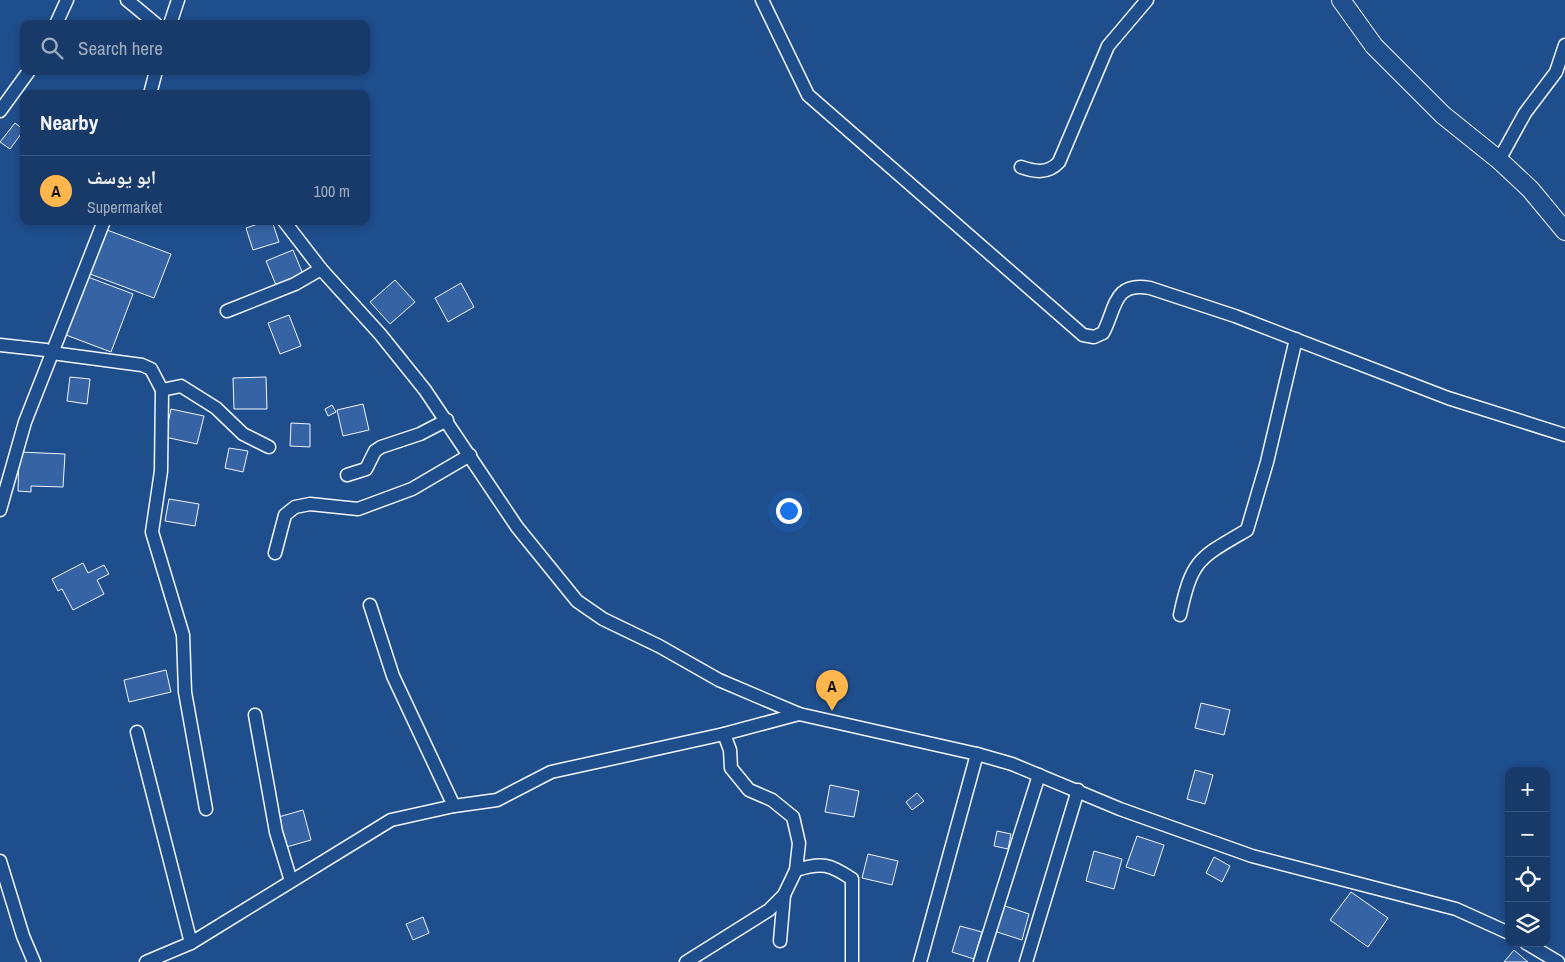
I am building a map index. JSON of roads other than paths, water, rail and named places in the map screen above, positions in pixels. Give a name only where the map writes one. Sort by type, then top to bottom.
[{"type":"street","points":[[58,20],[67,0]]},
{"type":"street","points":[[127,0],[151,20]]},
{"type":"street","points":[[171,20],[178,0]]},
{"type":"street","points":[[762,0],[808,95],[1083,335],[1092,338],[1101,334],[1118,296],[1129,289],[1143,287],[1235,316],[1448,398],[1565,435]]},
{"type":"street","points":[[1021,167],[1042,171],[1052,168],[1059,162],[1108,46],[1147,0]]},
{"type":"street","points":[[1341,0],[1374,46],[1443,115],[1499,160],[1530,189],[1565,231]]},
{"type":"street","points":[[1499,160],[1525,114],[1556,72],[1565,45]]},
{"type":"street","points":[[0,110],[25,75]]},
{"type":"street","points":[[151,90],[155,75]]},
{"type":"street","points":[[0,510],[25,422],[102,225]]},
{"type":"street","points":[[287,225],[321,269],[380,334],[446,420],[517,527],[577,601],[603,619],[659,646],[719,680],[799,714],[977,754],[1040,774],[1120,809],[1252,856],[1456,909],[1505,931]]},
{"type":"street","points":[[228,311],[295,284],[321,269]]},
{"type":"street","points":[[1180,615],[1187,582],[1196,565],[1209,553],[1247,530],[1267,462],[1296,339]]},
{"type":"street","points":[[0,346],[46,350],[52,353],[142,365],[151,369],[162,390],[161,471],[152,532],[183,635],[185,692],[206,809]]},
{"type":"street","points":[[162,390],[181,386],[216,408],[243,434],[269,447]]},
{"type":"street","points":[[347,475],[366,469],[375,451],[381,447],[411,437],[446,420]]},
{"type":"street","points":[[275,553],[285,515],[295,507],[310,504],[358,509],[412,489],[470,455]]},
{"type":"street","points":[[370,605],[393,676],[454,806]]},
{"type":"street","points":[[151,961],[191,943],[391,820],[454,806],[497,800],[551,772],[724,734],[799,714]]},
{"type":"street","points":[[256,715],[276,832],[291,881]]},
{"type":"street","points":[[137,732],[191,943]]},
{"type":"street","points":[[686,962],[769,910],[784,895],[796,870],[798,843],[793,817],[772,800],[748,790],[731,768],[730,750],[724,734]]},
{"type":"street","points":[[920,962],[977,754]]},
{"type":"street","points":[[980,962],[1040,774]]},
{"type":"street","points":[[1026,962],[1078,790]]},
{"type":"street","points":[[0,861],[23,936],[34,962]]},
{"type":"street","points":[[796,870],[814,864],[834,866],[852,879],[852,962]]},
{"type":"street","points":[[780,941],[784,895]]},
{"type":"street","points":[[1533,947],[1558,962]]},
{"type":"place","name":"ابو يوسف","points":[[832,711]]}]
